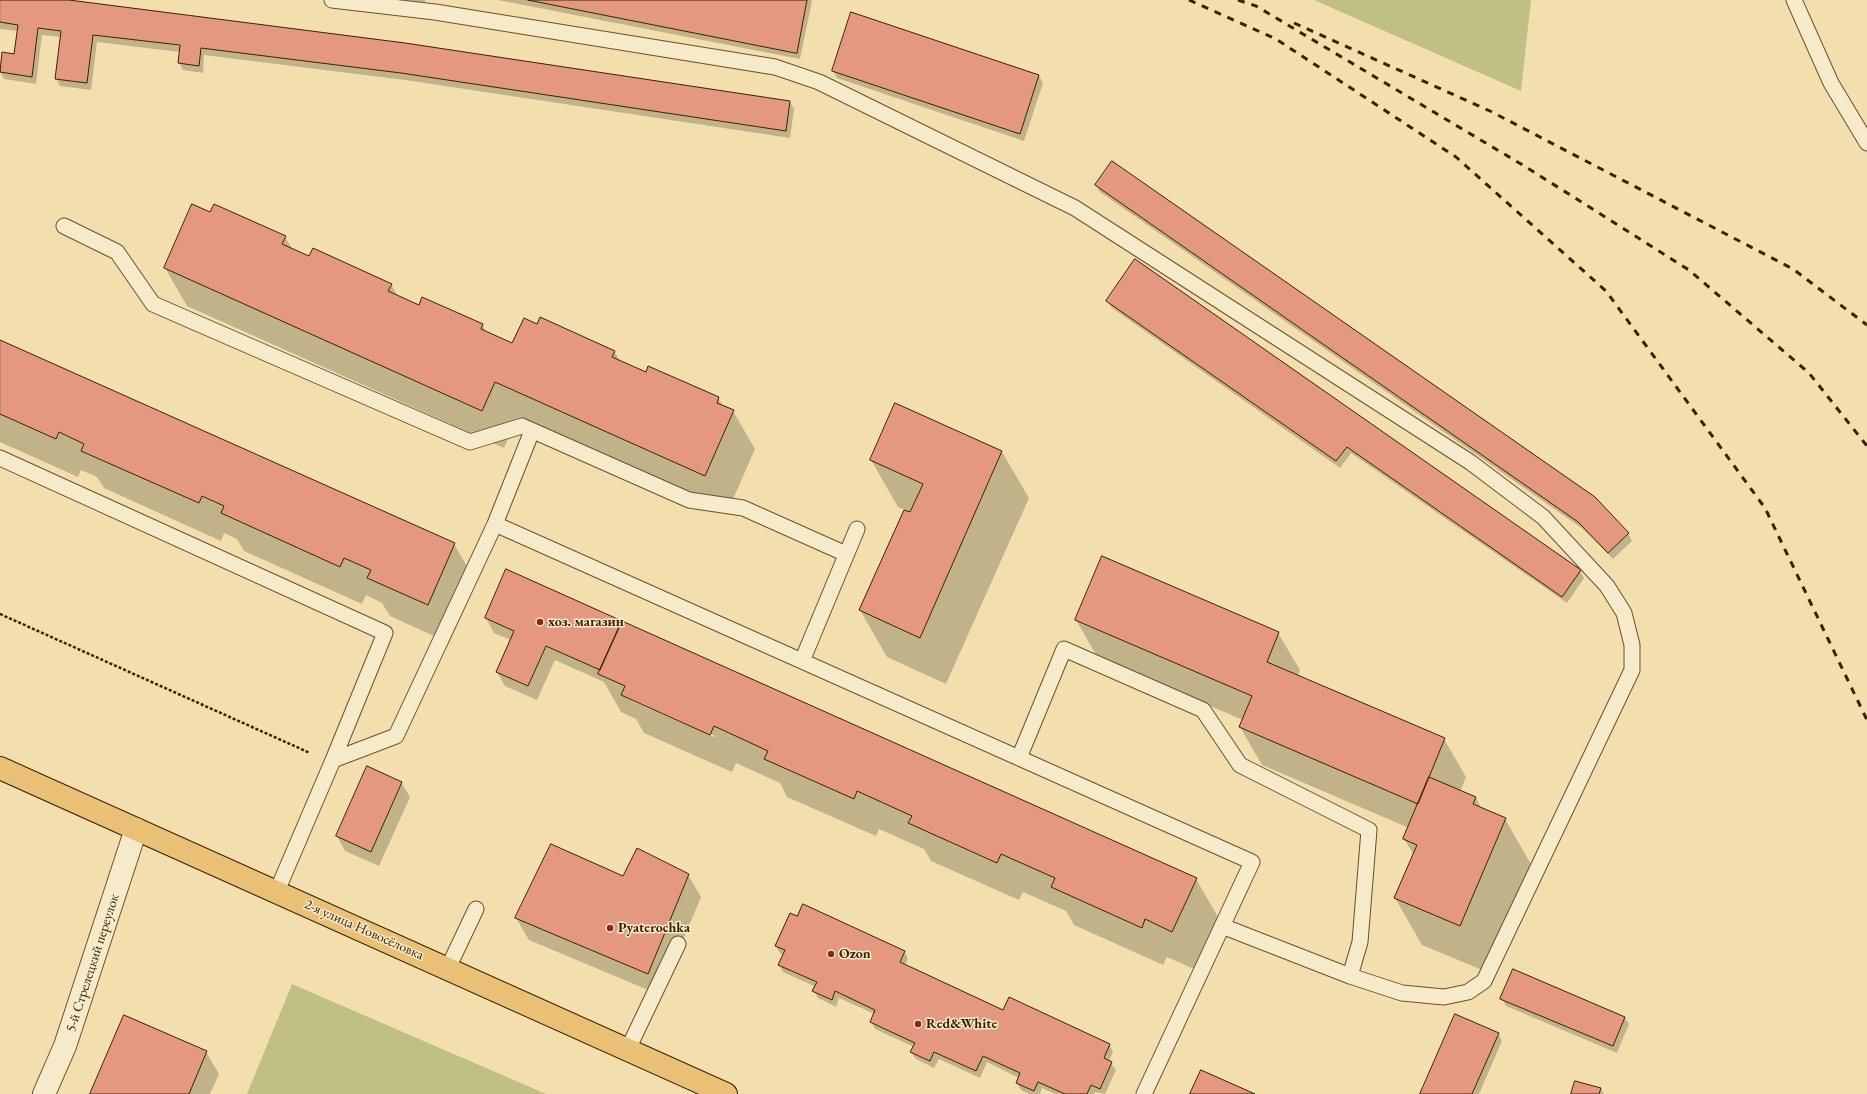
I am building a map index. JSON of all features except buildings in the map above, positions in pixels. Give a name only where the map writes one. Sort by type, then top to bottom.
[{"type":"main road","name":"2-я улица Новосёловка","points":[[0,768],[136,830],[277,891],[726,1094]]},
{"type":"street","name":"5-й Стрелецкий переулок","points":[[44,1094],[65,1046],[136,830]]},
{"type":"lane","points":[[332,0],[435,12],[775,67],[819,82],[1075,208],[1470,462],[1543,517],[1607,586],[1624,612],[1632,646],[1632,670],[1484,981],[1468,992],[1444,997],[1402,993],[1350,976],[1222,926]]},
{"type":"lane","points":[[1794,0],[1831,83],[1867,143]]},
{"type":"lane","points":[[64,226],[117,252],[153,304],[470,442],[522,426],[689,500],[743,508],[846,554]]},
{"type":"lane","points":[[332,760],[396,736],[495,524],[532,431]]},
{"type":"lane","points":[[0,458],[385,633],[277,891]]},
{"type":"lane","points":[[495,524],[1252,862],[1144,1094]]},
{"type":"lane","points":[[802,661],[856,529]]},
{"type":"lane","points":[[1019,758],[1064,649],[1203,710],[1240,765],[1369,830],[1360,942],[1350,976]]},
{"type":"lane","points":[[448,968],[476,909]]},
{"type":"lane","points":[[628,1050],[678,944]]},
{"type":"path","points":[[0,614],[322,759],[332,760]]},
{"type":"green space","points":[[1314,0],[1531,0],[1521,91]]},
{"type":"green space","points":[[292,984],[546,1094],[247,1094]]},
{"type":"railway","points":[[1189,0],[1276,39],[1456,157],[1606,291],[1765,508],[1867,720]]},
{"type":"railway","points":[[1238,0],[1256,6],[1526,167],[1689,270],[1809,373],[1867,446]]},
{"type":"railway","points":[[1294,23],[1490,111],[1793,269],[1867,325]]},
{"type":"place","name":"хоз. магазин","points":[[540,622]]},
{"type":"place","name":"Pyaterochka","points":[[610,928]]},
{"type":"place","name":"Ozon","points":[[831,954]]},
{"type":"place","name":"Red&White","points":[[918,1024]]}]
